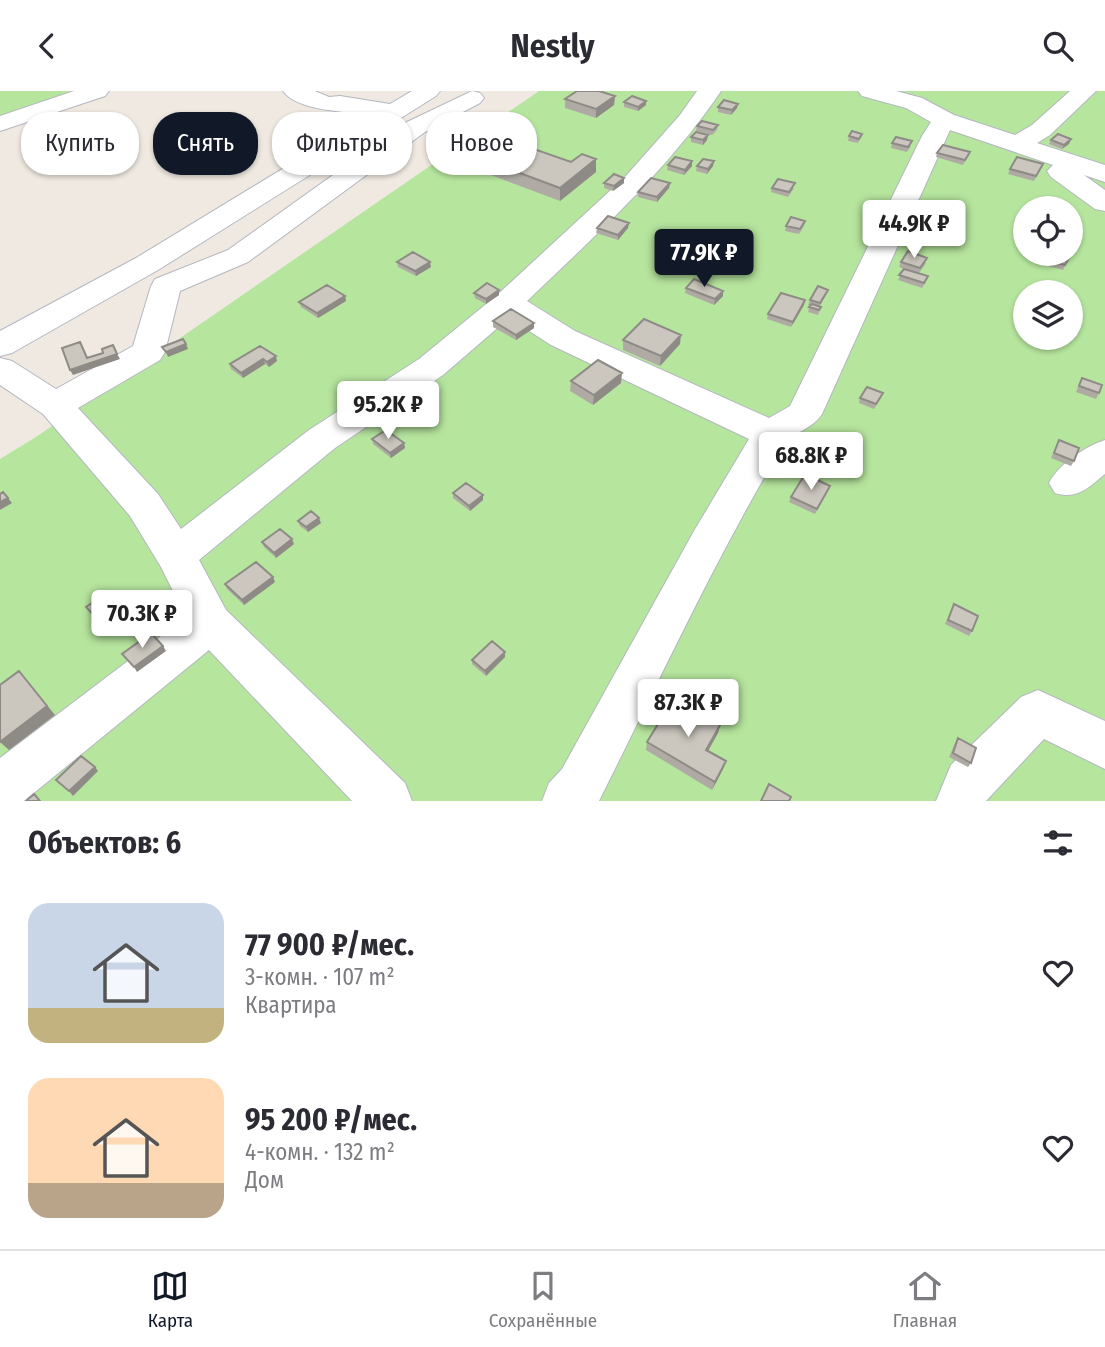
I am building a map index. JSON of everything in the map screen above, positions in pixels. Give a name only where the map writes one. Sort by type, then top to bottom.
[{"type":"street","points":[[0,124],[97,91]]},
{"type":"street","points":[[295,91],[326,104],[347,97],[394,112],[428,91]]},
{"type":"street","points":[[176,556],[322,439],[431,367],[507,303],[634,183],[689,120],[709,91]]},
{"type":"street","points":[[870,91],[915,103],[945,120],[1105,174]]},
{"type":"street","points":[[1018,144],[1041,130],[1084,91]]},
{"type":"street","points":[[156,275],[238,256],[416,127],[472,93]]},
{"type":"street","points":[[567,801],[580,786],[708,543],[771,433],[804,414],[933,136],[945,120]]},
{"type":"street","points":[[1018,144],[1105,203]]},
{"type":"street","points":[[2,347],[156,275],[302,175]]},
{"type":"street","points":[[156,275],[148,352],[55,405],[144,505],[176,556],[211,623],[387,801]]},
{"type":"street","points":[[507,303],[563,338],[771,433]]},
{"type":"street","points":[[1068,483],[1105,454]]},
{"type":"street","points":[[0,789],[211,623]]},
{"type":"street","points":[[961,801],[969,782],[1038,712],[1105,746]]},
{"type":"lane","points":[[2,347],[55,405]]},
{"type":"green space","points":[[0,91],[86,91],[21,112],[0,121]]},
{"type":"green space","points":[[539,91],[1105,91],[1105,801],[0,801],[0,459],[426,169],[426,175],[537,175],[537,112],[508,112]]},
{"type":"building","points":[[577,91],[599,91],[615,96],[596,109],[565,99]]},
{"type":"building","points":[[632,96],[646,101],[638,107],[624,102]]},
{"type":"building","points":[[724,100],[738,104],[732,110],[718,107]]},
{"type":"building","points":[[702,121],[718,125],[713,130],[697,126]]},
{"type":"building","points":[[852,131],[862,134],[859,139],[849,136]]},
{"type":"building","points":[[696,132],[708,135],[703,140],[691,137]]},
{"type":"building","points":[[1058,134],[1071,139],[1064,145],[1051,140]]},
{"type":"building","points":[[896,137],[912,141],[908,147],[892,143]]},
{"type":"building","points":[[943,145],[970,152],[965,160],[937,153]]},
{"type":"building","points":[[537,150],[571,162],[582,154],[596,159],[560,188],[525,175],[537,175]]},
{"type":"building","points":[[675,157],[692,161],[685,170],[668,165]]},
{"type":"building","points":[[1017,157],[1043,164],[1036,176],[1010,169]]},
{"type":"building","points":[[703,159],[714,161],[708,169],[697,166]]},
{"type":"building","points":[[614,174],[624,178],[614,186],[604,183]]},
{"type":"building","points":[[651,178],[670,183],[657,197],[638,192]]},
{"type":"building","points":[[778,179],[795,183],[789,192],[772,188]]},
{"type":"building","points":[[608,216],[629,223],[618,235],[597,228]]},
{"type":"building","points":[[791,217],[805,221],[800,229],[786,226]]},
{"type":"building","points":[[908,251],[927,258],[920,268],[901,262]]},
{"type":"building","points":[[413,252],[430,262],[415,271],[397,262]]},
{"type":"building","points":[[904,269],[928,276],[924,283],[899,275]]},
{"type":"building","points":[[694,279],[723,291],[715,299],[686,288]]},
{"type":"building","points":[[487,283],[499,290],[486,299],[474,293]]},
{"type":"building","points":[[327,285],[345,296],[317,313],[299,302]]},
{"type":"building","points":[[818,286],[828,290],[820,303],[810,300]]},
{"type":"building","points":[[781,293],[805,300],[793,322],[768,314]]},
{"type":"building","points":[[812,304],[821,307],[819,310],[809,307]]},
{"type":"building","points":[[511,309],[534,323],[516,335],[493,321]]},
{"type":"building","points":[[644,319],[681,335],[661,356],[623,340]]},
{"type":"building","points":[[183,339],[186,344],[166,352],[162,347]]},
{"type":"building","points":[[80,342],[87,358],[103,353],[102,349],[113,345],[117,354],[70,370],[62,348]]},
{"type":"building","points":[[260,346],[276,356],[267,362],[263,359],[241,373],[230,364]]},
{"type":"building","points":[[598,360],[622,373],[594,395],[571,381]]},
{"type":"building","points":[[1082,378],[1102,385],[1099,393],[1079,386]]},
{"type":"building","points":[[867,387],[883,393],[876,404],[860,398]]},
{"type":"building","points":[[386,430],[404,443],[390,453],[372,439]]},
{"type":"building","points":[[1059,440],[1079,448],[1074,461],[1054,453]]},
{"type":"building","points":[[805,474],[830,486],[817,509],[791,497]]},
{"type":"building","points":[[466,483],[483,495],[469,506],[453,493]]},
{"type":"building","points":[[3,492],[8,498],[0,502],[0,494]]},
{"type":"building","points":[[311,511],[319,518],[306,527],[298,521]]},
{"type":"building","points":[[280,529],[292,539],[274,553],[262,542]]},
{"type":"building","points":[[256,562],[273,577],[242,600],[225,584]]},
{"type":"building","points":[[110,591],[121,603],[97,619],[86,607]]},
{"type":"building","points":[[954,604],[978,616],[972,631],[948,620]]},
{"type":"building","points":[[151,633],[163,646],[134,667],[122,654]]},
{"type":"building","points":[[492,641],[505,652],[485,671],[472,660]]},
{"type":"building","points":[[19,671],[47,706],[0,742],[0,685]]},
{"type":"building","points":[[674,698],[720,725],[706,750],[726,761],[715,782],[647,742]]},
{"type":"building","points":[[958,738],[976,748],[971,763],[953,753]]},
{"type":"building","points":[[81,756],[95,767],[69,791],[56,780]]},
{"type":"building","points":[[769,784],[791,797],[789,801],[761,801]]},
{"type":"building","points":[[34,794],[40,801],[26,801]]}]
